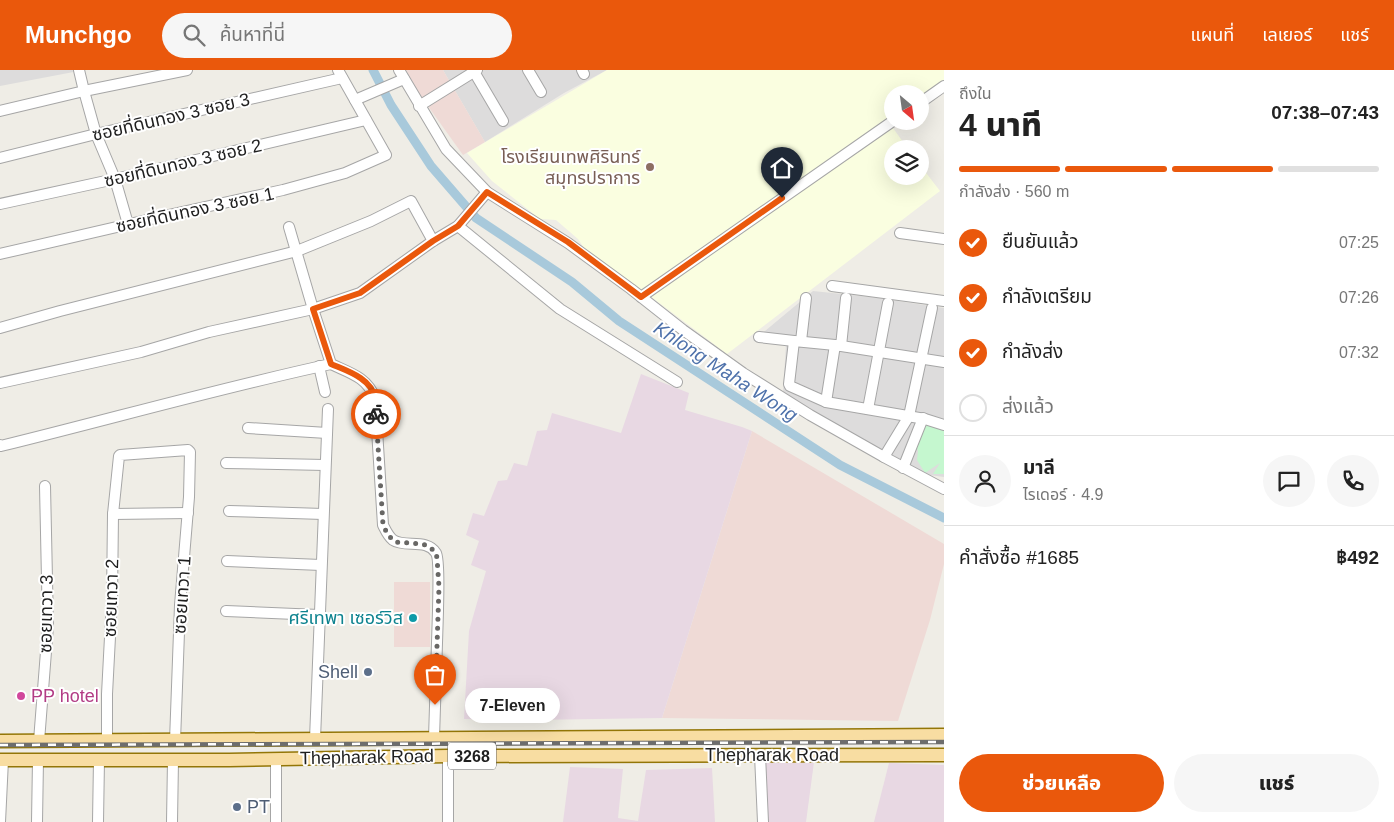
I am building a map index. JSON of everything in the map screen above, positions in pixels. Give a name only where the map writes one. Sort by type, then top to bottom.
[{"type":"main road","name":"Thepharak Road","points":[[0,741],[944,734]]},
{"type":"main road","points":[[929,735],[929,755]]},
{"type":"main road","name":"Thepharak Road","points":[[2,760],[173,760],[448,756],[944,755]]},
{"type":"street","points":[[79,70],[96,134],[115,178],[128,224]]},
{"type":"street","points":[[0,111],[84,91],[187,70]]},
{"type":"street","points":[[528,70],[541,92]]},
{"type":"street","points":[[419,106],[475,71],[503,121]]},
{"type":"street","points":[[340,74],[366,120]]},
{"type":"street","name":"ซอยที่ดินทอง 3 ซอย 3","points":[[0,158],[340,74]]},
{"type":"street","points":[[355,100],[390,86],[402,75],[446,149],[487,192],[568,242],[683,330],[743,373],[810,416],[944,489]]},
{"type":"street","points":[[929,97],[944,86]]},
{"type":"street","name":"ซอยที่ดินทอง 3 ซอย 1","points":[[0,254],[283,190],[345,173],[386,155],[366,120]]},
{"type":"street","name":"ซอยที่ดินทอง 3 ซอย 2","points":[[0,204],[366,120]]},
{"type":"street","points":[[641,297],[884,127]]},
{"type":"street","points":[[0,384],[142,352],[209,332],[313,309],[360,293],[433,241],[459,225],[487,192]]},
{"type":"street","points":[[0,328],[297,252],[371,221],[412,201],[433,241]]},
{"type":"street","points":[[459,225],[556,306],[676,382]]},
{"type":"street","points":[[290,227],[331,364]]},
{"type":"street","points":[[900,233],[944,239]]},
{"type":"street","points":[[832,286],[944,302]]},
{"type":"street","points":[[806,298],[789,385],[826,402],[923,418],[944,425]]},
{"type":"street","points":[[826,402],[846,298]]},
{"type":"street","points":[[868,409],[888,303]]},
{"type":"street","points":[[884,458],[909,416],[932,308]]},
{"type":"street","points":[[759,337],[838,345],[944,362]]},
{"type":"street","points":[[0,445],[319,366],[331,364],[361,378],[372,389],[375,398],[383,525],[388,535],[395,542],[423,544],[430,547],[436,553],[439,587],[434,738]]},
{"type":"street","points":[[319,366],[325,392]]},
{"type":"street","points":[[315,739],[328,409]]},
{"type":"street","points":[[903,468],[923,418]]},
{"type":"street","points":[[248,428],[327,433]]},
{"type":"street","name":"ซอยเทวา 2","points":[[107,741],[113,514],[120,456],[189,450]]},
{"type":"street","name":"ซอยเทวา 1","points":[[176,741],[180,604],[188,512],[189,450]]},
{"type":"street","points":[[226,463],[325,465]]},
{"type":"street","name":"ซอยเทวา 3","points":[[39,741],[48,626],[45,486]]},
{"type":"street","points":[[229,511],[323,514]]},
{"type":"street","points":[[113,514],[188,512]]},
{"type":"street","points":[[227,561],[321,564]]},
{"type":"street","points":[[226,611],[319,615]]},
{"type":"street","points":[[760,755],[763,822]]},
{"type":"street","points":[[448,756],[448,822]]},
{"type":"street","points":[[276,759],[276,822]]},
{"type":"street","points":[[0,822],[2,760]]},
{"type":"street","points":[[38,760],[38,822]]},
{"type":"street","points":[[98,822],[100,760]]},
{"type":"street","points":[[172,822],[173,760]]},
{"type":"shaded area","points":[[0,70],[84,70],[0,86]]},
{"type":"shaded area","points":[[406,70],[443,70],[485,142],[463,155],[420,95]]},
{"type":"shaded area","points":[[443,70],[607,70],[564,93],[485,142]]},
{"type":"shaded area","name":"โรงเรียนเทพศิรินทร์ สมุทรปราการ","points":[[607,70],[944,70],[944,81],[929,92],[929,85],[884,85],[884,123],[642,290],[584,248],[578,239],[556,220],[540,219],[492,181],[467,153]]},
{"type":"shaded area","points":[[890,130],[894,130],[902,140],[884,140],[884,185],[929,185],[929,177],[940,191],[727,354],[650,296]]},
{"type":"shaded area","points":[[813,291],[871,297],[944,308],[944,477],[929,475],[837,426],[783,393],[786,345],[753,341]]},
{"type":"shaded area","points":[[641,374],[689,393],[685,410],[752,431],[662,718],[464,719],[469,631],[486,571],[471,565],[479,541],[466,535],[473,513],[484,516],[498,481],[507,480],[514,463],[527,466],[537,431],[547,430],[552,413],[621,433]]},
{"type":"shaded area","points":[[752,431],[944,544],[944,564],[930,620],[898,721],[662,718]]},
{"type":"shaded area","points":[[394,582],[430,582],[430,647],[394,647]]},
{"type":"shaded area","points":[[760,761],[814,762],[806,822],[764,822]]},
{"type":"shaded area","points":[[889,763],[944,765],[944,822],[874,822]]},
{"type":"shaded area","points":[[570,767],[623,769],[618,818],[638,821],[646,770],[712,768],[715,822],[563,822]]},
{"type":"green space","points":[[925,419],[944,421],[944,474],[933,474],[940,463],[925,473],[917,460],[918,451],[915,443]]},
{"type":"waterway","name":"Khlong Maha Wong","points":[[373,70],[391,105],[431,166],[476,218],[572,282],[619,321],[840,465],[944,518]]},
{"type":"railway","points":[[0,745],[944,742]]},
{"type":"way so far","points":[[376,414],[383,525],[388,535],[395,542],[423,544],[430,547],[436,553],[439,587],[435,705]]},
{"type":"place","name":"โรงเรียนเทพศิรินทร์ สมุทรปราการ","points":[[650,167]]},
{"type":"place","name":"ศรีเทพา เซอร์วิส","points":[[413,618]]},
{"type":"place","name":"Shell","points":[[368,672]]},
{"type":"place","name":"PP hotel","points":[[21,696]]},
{"type":"place","name":"7-Eleven","points":[[435,705]]},
{"type":"place","name":"PT","points":[[237,807]]},
{"type":"route","points":[[376,414],[375,398],[372,389],[361,378],[331,364],[313,309],[360,293],[433,241],[458,226],[487,192],[568,242],[641,297],[782,198]]}]
